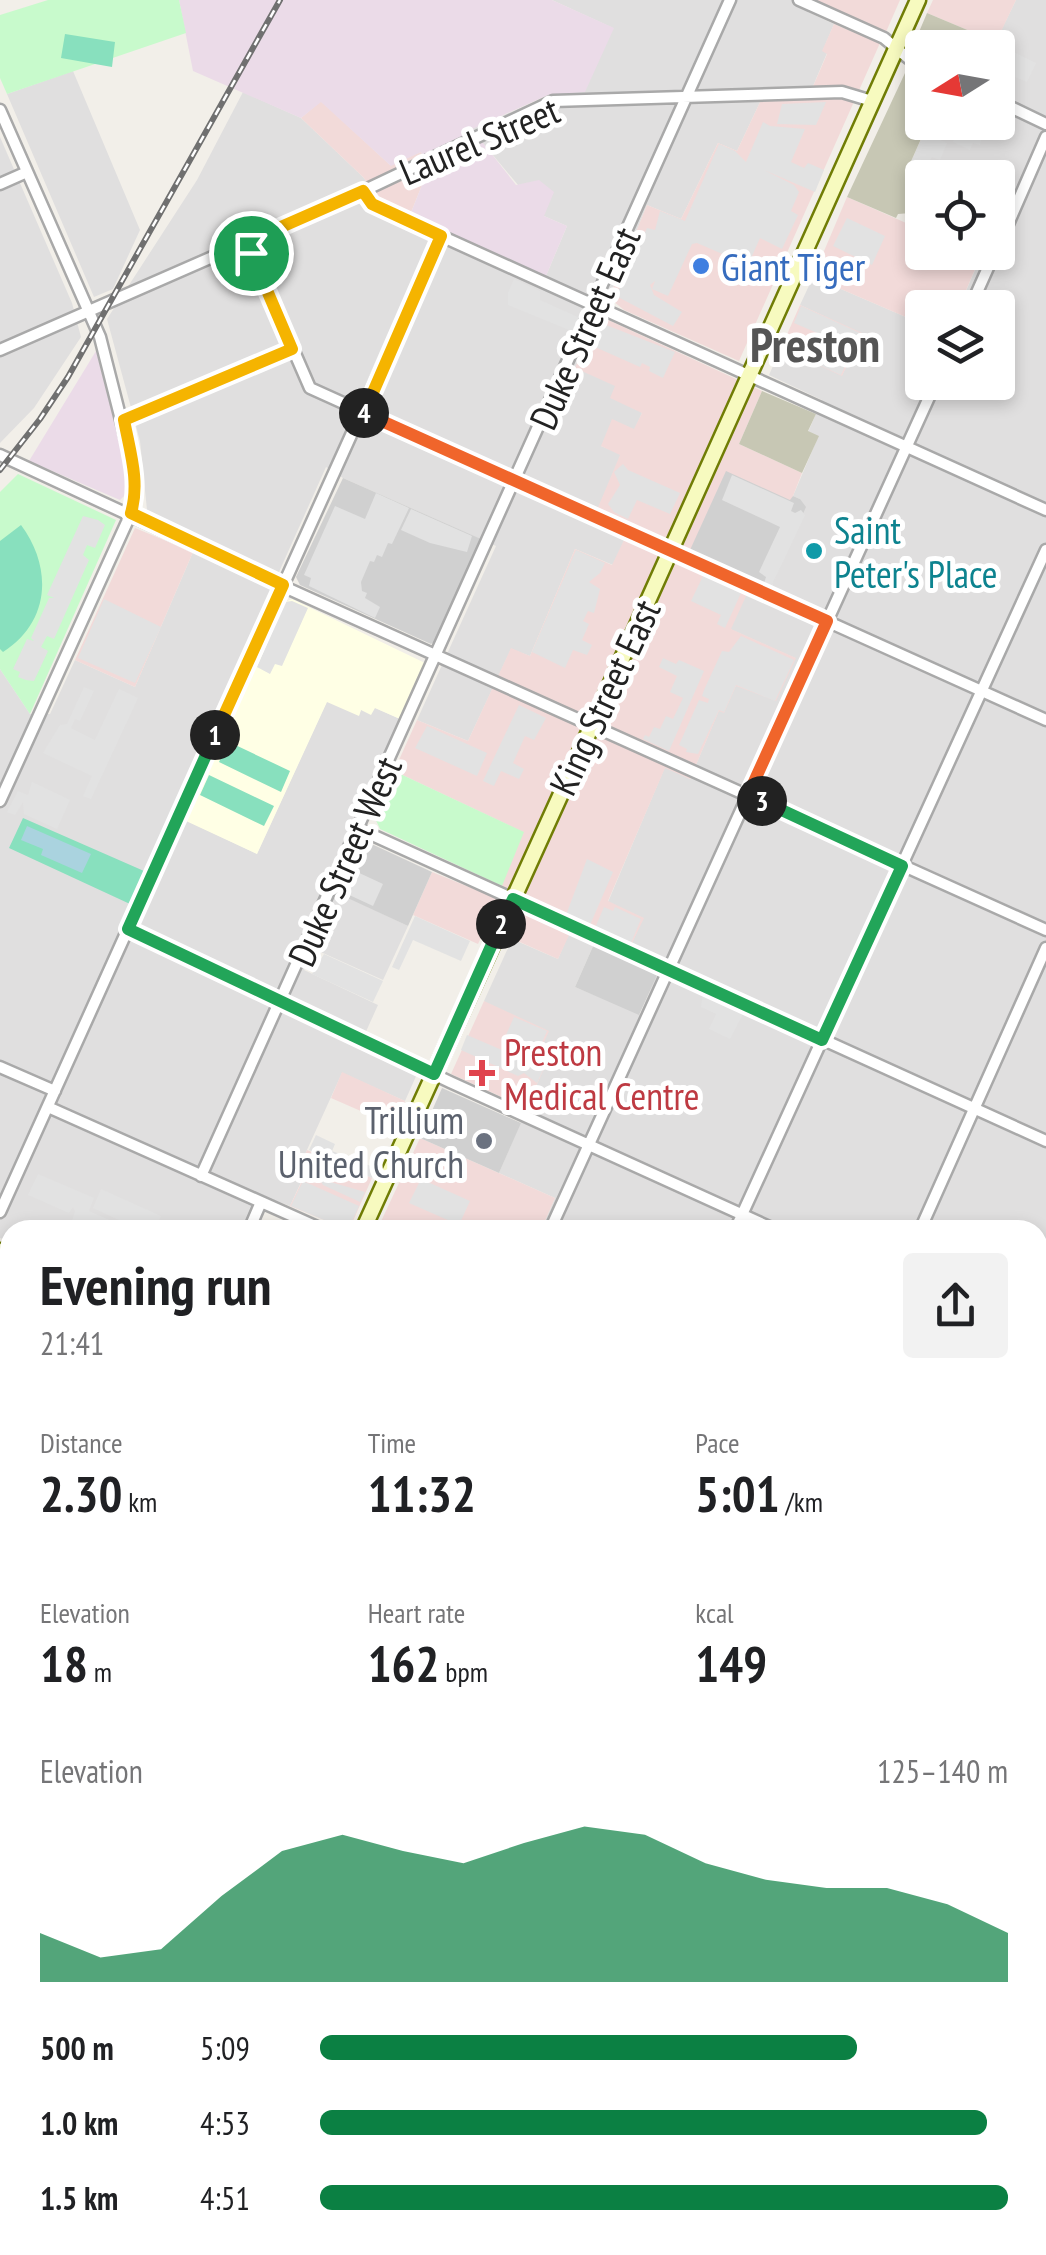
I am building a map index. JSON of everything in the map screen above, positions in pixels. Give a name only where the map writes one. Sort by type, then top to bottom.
[{"type":"main road","name":"King Street East","points":[[368,1220],[918,0]]},
{"type":"street","name":"Duke Street East","points":[[437,656],[730,0]]},
{"type":"street","points":[[798,0],[884,38],[905,54]]},
{"type":"street","name":"Laurel Street","points":[[0,350],[363,191],[552,101],[842,92],[872,101]]},
{"type":"street","points":[[0,110],[90,311],[124,420],[136,492],[131,513],[0,801]]},
{"type":"street","points":[[1015,110],[1046,124]]},
{"type":"street","points":[[1015,212],[1042,157],[1046,137]]},
{"type":"street","points":[[0,184],[27,172]]},
{"type":"street","points":[[363,191],[372,204],[1046,510]]},
{"type":"street","points":[[0,1212],[4,1190],[48,1107],[441,236]]},
{"type":"street","points":[[247,242],[310,388],[1046,720]]},
{"type":"street","points":[[124,420],[292,349]]},
{"type":"street","points":[[555,1220],[928,400]]},
{"type":"street","points":[[0,455],[1046,930]]},
{"type":"street","points":[[740,1220],[1046,550]]},
{"type":"street","name":"Duke Street West","points":[[202,1176],[437,656]]},
{"type":"street","points":[[359,829],[1046,1141]]},
{"type":"street","points":[[128,929],[753,1220]]},
{"type":"street","points":[[925,1220],[1046,948]]},
{"type":"street","points":[[0,1066],[55,1091]]},
{"type":"street","points":[[48,1107],[301,1220]]},
{"type":"street","points":[[253,1220],[260,1202]]},
{"type":"shaded area","points":[[179,0],[552,0],[614,28],[585,92],[548,95],[472,129],[516,185],[539,180],[554,192],[544,216],[567,226],[546,276],[410,215],[428,170],[421,152],[391,166],[321,102],[301,118],[193,71]]},
{"type":"shaded area","points":[[552,0],[814,0],[808,12],[834,24],[823,50],[827,53],[808,98],[761,100],[737,151],[718,143],[681,219],[647,205],[611,293],[596,319],[616,386],[642,413],[635,429],[601,446],[621,454],[592,524],[625,539],[613,565],[575,549],[530,656],[511,649],[468,741],[417,720],[496,546],[326,467],[171,813],[257,854],[327,701],[359,715],[361,710],[375,708],[400,719],[324,886],[408,926],[383,980],[314,949],[304,970],[378,1005],[359,1047],[417,1074],[405,1101],[342,1073],[296,1174],[303,1178],[290,1206],[269,1198],[259,1220],[0,1220],[0,669],[30,714],[50,714],[75,660],[135,687],[193,552],[204,538],[147,510],[140,441],[107,319],[197,180],[243,92],[301,118],[363,177],[382,202],[546,276],[567,226],[544,216],[471,129],[556,93],[613,28]]},
{"type":"shaded area","points":[[814,0],[900,0],[886,32]]},
{"type":"shaded area","points":[[933,0],[1016,0],[1002,30],[967,30],[927,13]]},
{"type":"shaded area","points":[[1016,0],[1046,0],[1046,1220],[545,1220],[555,1198],[499,1173],[548,1058],[484,1001],[512,939],[558,959],[569,933],[594,944],[575,987],[640,1014],[657,974],[625,958],[643,918],[608,902],[665,767],[690,779],[719,710],[724,712],[736,685],[795,658],[730,629],[753,579],[772,586],[800,499],[793,496],[818,437],[808,432],[822,400],[769,375],[781,348],[842,375],[862,334],[800,305],[813,277],[905,317],[905,400],[1015,400],[1015,290],[966,290],[975,270],[1015,270],[1015,160],[912,160],[921,140],[1015,140],[1015,30],[1001,30]]},
{"type":"shaded area","points":[[927,13],[967,30],[920,30]]},
{"type":"shaded area","points":[[834,24],[880,43],[739,361],[624,310],[613,301],[611,293],[647,205],[681,219],[718,143],[737,151],[761,100],[808,98],[827,54],[822,51]]},
{"type":"shaded area","points":[[1015,53],[1036,63],[1027,82],[1015,77]]},
{"type":"shaded area","points":[[73,71],[140,230],[113,289],[94,297],[7,94]]},
{"type":"shaded area","points":[[905,73],[905,140],[920,140],[912,160],[905,160],[905,213],[896,218],[847,197]]},
{"type":"shaded area","points":[[321,101],[390,165],[421,152],[428,170],[410,215],[382,202],[363,177],[301,118]]},
{"type":"shaded area","points":[[826,102],[816,125],[777,124],[782,104]]},
{"type":"shaded area","points":[[763,122],[805,129],[791,162],[804,168],[808,163],[824,170],[815,192],[764,170],[794,185],[799,192],[791,211],[798,215],[782,249],[760,238],[748,265],[692,244],[668,296],[652,289],[655,281],[650,285],[654,295],[682,312],[673,326],[616,296],[647,228],[655,230],[660,211],[685,221],[719,144],[735,151],[746,162]]},
{"type":"shaded area","points":[[0,137],[72,303],[81,337],[34,408],[0,443]]},
{"type":"shaded area","points":[[921,140],[947,143],[940,160],[913,160]]},
{"type":"shaded area","points":[[981,140],[980,145],[973,143],[970,150],[953,142]]},
{"type":"shaded area","points":[[847,197],[905,223],[905,270],[975,270],[966,290],[905,290],[905,317],[813,277]]},
{"type":"shaded area","points":[[847,218],[885,236],[872,265],[833,246]]},
{"type":"shaded area","points":[[514,279],[540,291],[540,300],[580,318],[574,332],[508,305]]},
{"type":"shaded area","points":[[800,305],[862,333],[842,376],[781,348]]},
{"type":"shaded area","points":[[801,306],[860,333],[841,375],[782,348],[786,339],[823,352],[829,338],[794,323]]},
{"type":"shaded area","points":[[604,318],[762,391],[739,444],[802,473],[793,496],[690,550],[685,566],[747,594],[731,629],[796,658],[776,701],[736,686],[724,713],[719,711],[690,779],[665,768],[608,901],[644,918],[625,958],[570,933],[558,959],[486,927],[478,944],[413,915],[432,872],[496,898],[523,832],[394,771],[417,720],[468,741],[511,648],[530,656],[575,549],[612,565],[624,540],[591,524],[620,455],[601,446],[612,419],[634,429],[642,413],[610,398],[615,386],[575,368],[596,319]]},
{"type":"shaded area","points":[[601,323],[675,352],[663,378],[642,363],[640,367],[586,343],[592,329],[598,331]]},
{"type":"shaded area","points":[[96,351],[127,471],[127,493],[120,500],[29,461]]},
{"type":"shaded area","points":[[762,391],[816,414],[808,431],[819,436],[802,473],[739,444]]},
{"type":"shaded area","points":[[623,464],[628,470],[680,493],[670,514],[637,500],[628,519],[614,512],[608,504],[620,485],[614,472]]},
{"type":"shaded area","points":[[726,471],[790,500],[793,496],[800,499],[806,507],[771,587],[690,550]]},
{"type":"shaded area","points":[[732,475],[794,503],[791,511],[801,510],[805,515],[771,587],[759,572],[780,527],[722,500]]},
{"type":"shaded area","points":[[343,478],[481,539],[431,644],[300,585],[296,577]]},
{"type":"shaded area","points":[[376,493],[409,508],[392,544],[388,543],[382,557],[377,555],[374,562],[370,561],[361,582],[362,591],[367,593],[365,598],[380,607],[375,618],[309,586],[311,578],[304,575],[335,506],[365,519]]},
{"type":"shaded area","points":[[411,509],[472,536],[467,552],[430,543],[401,530]]},
{"type":"shaded area","points":[[83,516],[105,525],[95,548],[87,545],[83,555],[89,560],[54,639],[47,636],[41,647],[48,651],[34,681],[18,677],[20,672],[13,669],[27,639],[34,641],[31,638],[49,598],[54,598],[47,595]]},
{"type":"shaded area","points":[[135,528],[193,552],[135,687],[75,660]]},
{"type":"shaded area","points":[[576,550],[605,563],[589,582],[600,589],[594,613],[588,611],[583,621],[589,624],[582,640],[592,645],[587,655],[573,650],[565,668],[532,652]]},
{"type":"shaded area","points":[[703,576],[741,593],[725,628],[717,624],[721,615],[691,601]]},
{"type":"shaded area","points":[[104,599],[161,627],[135,683],[78,658]]},
{"type":"shaded area","points":[[292,599],[425,663],[400,719],[375,708],[371,715],[361,710],[359,716],[327,702],[257,854],[186,821],[285,602]]},
{"type":"shaded area","points":[[285,602],[308,608],[282,666],[275,664],[270,674],[257,667]]},
{"type":"shaded area","points":[[741,636],[794,660],[775,701],[736,685],[698,754],[686,752],[679,745],[699,700],[708,703],[709,699],[702,696],[722,651],[729,652]]},
{"type":"shaded area","points":[[663,658],[704,671],[669,751],[643,739],[645,735],[649,737],[654,727],[660,729],[666,716],[673,719],[683,698],[670,692],[677,676],[659,667]]},
{"type":"shaded area","points":[[84,687],[94,691],[80,721],[75,719],[71,728],[95,740],[119,689],[138,698],[91,799],[83,796],[92,776],[43,753],[60,725],[67,724]]},
{"type":"shaded area","points":[[519,705],[546,718],[534,740],[525,736],[513,763],[524,769],[519,779],[501,771],[494,786],[483,781]]},
{"type":"shaded area","points":[[427,726],[487,753],[477,776],[415,748]]},
{"type":"shaded area","points":[[32,782],[70,800],[57,829],[24,814],[23,802],[15,815],[7,812],[18,791],[28,795]]},
{"type":"shaded area","points":[[363,840],[432,872],[408,926],[339,894]]},
{"type":"shaded area","points":[[587,859],[613,872],[590,925],[566,915]]},
{"type":"shaded area","points":[[355,871],[383,884],[373,906],[345,893]]},
{"type":"shaded area","points":[[604,907],[613,911],[615,907],[641,919],[631,943],[595,928]]},
{"type":"shaded area","points":[[415,916],[470,941],[461,961],[413,940],[399,970],[392,967]]},
{"type":"shaded area","points":[[594,944],[658,973],[639,1015],[575,987]]},
{"type":"shaded area","points":[[324,954],[383,981],[373,1002],[312,974]]},
{"type":"shaded area","points":[[703,994],[743,1014],[730,1039],[709,1029],[716,1014],[701,1007]]},
{"type":"shaded area","points":[[484,1001],[549,1031],[539,1053],[549,1058],[526,1108],[451,1074]]},
{"type":"shaded area","points":[[514,1017],[547,1031],[534,1061],[505,1048]]},
{"type":"shaded area","points":[[467,1035],[534,1064],[538,1055],[548,1059],[537,1083],[524,1073],[518,1076],[461,1050]]},
{"type":"shaded area","points":[[342,1072],[405,1101],[395,1126],[331,1098]]},
{"type":"shaded area","points":[[442,1088],[521,1123],[499,1173],[420,1138]]},
{"type":"shaded area","points":[[316,1135],[335,1144],[332,1151],[376,1168],[372,1178],[309,1150]]},
{"type":"shaded area","points":[[420,1138],[555,1198],[545,1220],[382,1220]]},
{"type":"shaded area","points":[[307,1150],[372,1178],[353,1220],[324,1220],[290,1206],[303,1179],[296,1175]]},
{"type":"shaded area","points":[[310,1153],[328,1162],[323,1173],[327,1181],[365,1192],[360,1202],[323,1185],[318,1177],[315,1182],[300,1175]]},
{"type":"shaded area","points":[[38,1174],[94,1198],[89,1211],[109,1220],[72,1220],[73,1207],[69,1213],[28,1195]]},
{"type":"shaded area","points":[[421,1179],[470,1201],[461,1220],[448,1220],[409,1203]]},
{"type":"shaded area","points":[[303,1181],[359,1206],[353,1220],[324,1220],[291,1206]]},
{"type":"shaded area","points":[[101,1189],[161,1216],[159,1220],[119,1220],[93,1208]]},
{"type":"green space","points":[[48,0],[179,0],[186,33],[7,94],[0,78],[0,15]]},
{"type":"green space","points":[[65,34],[115,42],[112,67],[61,58]]},
{"type":"green space","points":[[18,474],[116,520],[30,714],[0,669],[0,492]]},
{"type":"green space","points":[[21,525],[38,559],[42,593],[30,626],[3,652],[0,541]]},
{"type":"green space","points":[[229,742],[290,771],[281,792],[219,762]]},
{"type":"green space","points":[[394,771],[524,832],[502,886],[380,829],[374,816]]},
{"type":"green space","points":[[209,775],[274,806],[264,826],[200,795]]},
{"type":"green space","points":[[23,818],[144,871],[130,904],[9,848]]},
{"type":"water","points":[[27,826],[91,854],[82,873],[41,855],[43,849],[21,840]]},
{"type":"railway","points":[[0,470],[68,377],[280,0]]},
{"type":"place","name":"Giant Tiger","points":[[701,266]]},
{"type":"place","name":"Saint Peter's Place","points":[[814,551]]},
{"type":"place","name":"Preston Medical Centre","points":[[482,1073]]},
{"type":"place","name":"Trillium United Church","points":[[484,1141]]},
{"type":"district","name":"Preston","points":[[815,344]]},
{"type":"route","points":[[363,191],[372,204],[441,236],[362,412],[827,621],[748,795],[902,866],[822,1040],[513,899],[434,1074],[128,929],[283,585],[131,513],[135,475],[124,420],[292,349],[251,253],[247,242],[363,191]]}]
